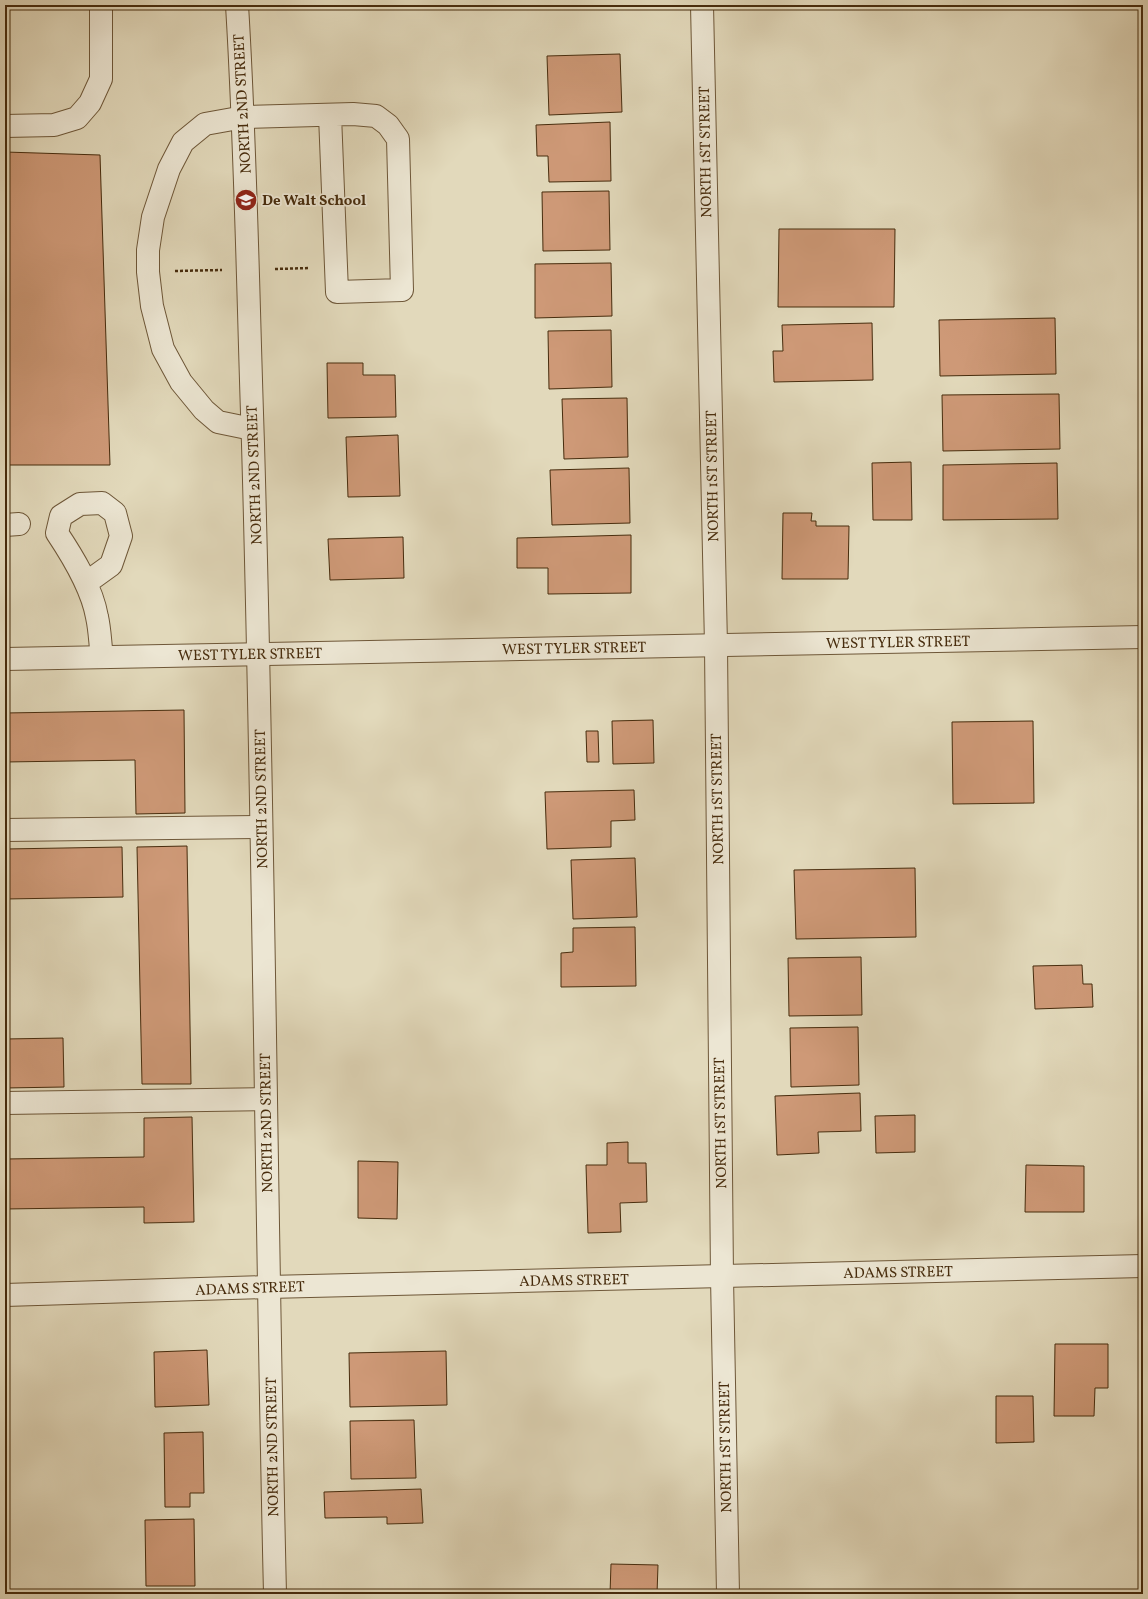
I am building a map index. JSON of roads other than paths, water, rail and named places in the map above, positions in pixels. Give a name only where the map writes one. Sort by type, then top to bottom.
[{"type":"street","points":[[5,126],[54,124],[77,118],[90,103],[101,79],[101,5]]},
{"type":"street","name":"NORTH 2ND STREET","points":[[237,5],[244,117],[259,654],[268,1287],[275,1594]]},
{"type":"street","name":"NORTH 1ST STREET","points":[[702,5],[716,645],[722,1277],[728,1594]]},
{"type":"street","points":[[252,429],[218,422],[204,410],[181,382],[163,349],[152,306],[148,272],[148,250],[153,217],[169,169],[183,142],[205,124],[244,117],[330,114],[376,116],[388,124],[398,139],[402,290],[338,292],[330,114]]},
{"type":"street","points":[[86,583],[97,615],[102,657]]},
{"type":"street","name":"WEST TYLER STREET","points":[[5,659],[1143,637]]},
{"type":"street","points":[[5,830],[262,827]]},
{"type":"street","points":[[5,1103],[265,1098]]},
{"type":"street","name":"ADAMS STREET","points":[[5,1296],[268,1287],[1143,1266]]},
{"type":"place","name":"De Walt School","points":[[246,200]]}]
